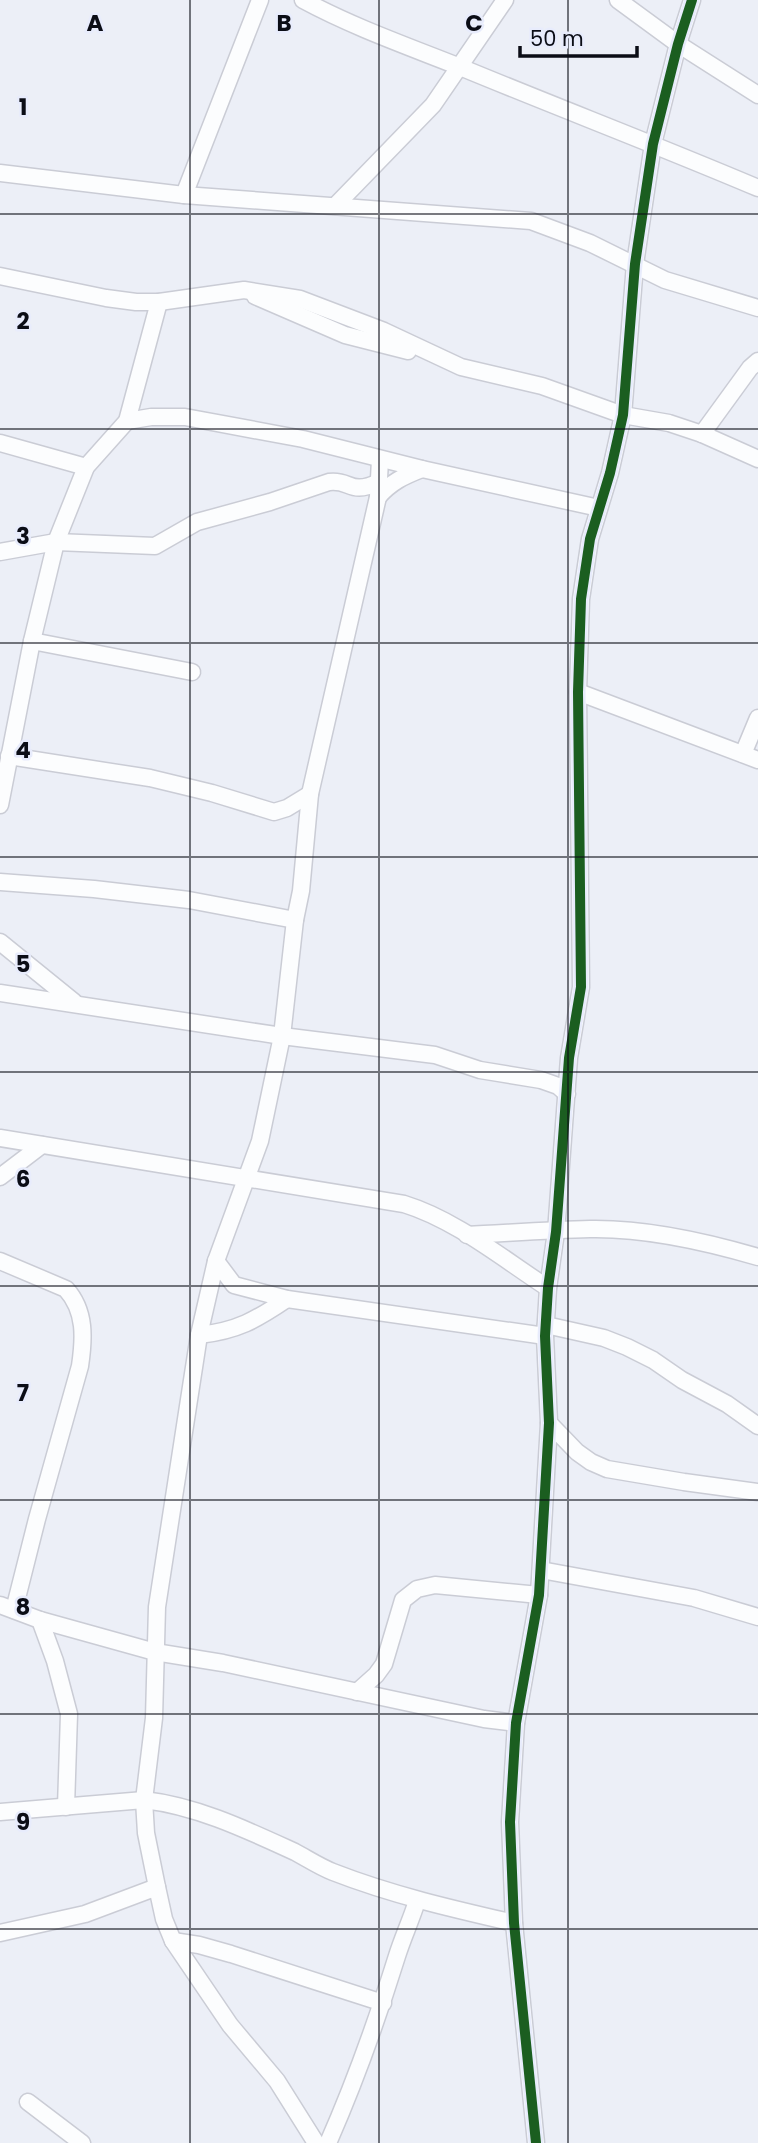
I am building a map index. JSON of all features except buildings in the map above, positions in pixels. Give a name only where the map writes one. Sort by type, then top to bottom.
[{"type":"street","points":[[184,195],[260,0]]},
{"type":"street","points":[[303,0],[383,37],[758,188]]},
{"type":"street","points":[[335,206],[433,105],[505,0]]},
{"type":"street","points":[[618,0],[678,44],[758,95]]},
{"type":"street","points":[[536,2143],[514,1923],[510,1822],[516,1723],[539,1595],[549,1423],[546,1331],[548,1288],[556,1232],[571,1041],[581,987],[579,630],[584,571],[590,539],[610,473],[623,415],[635,264],[653,144],[692,0]]},
{"type":"street","points":[[0,173],[184,195],[531,221],[565,233],[665,280],[758,308]]},
{"type":"street","points":[[0,276],[106,298],[159,302],[244,290],[300,299],[374,327],[461,366],[542,386],[623,415],[669,423],[758,458]]},
{"type":"street","points":[[0,804],[5,766],[56,542],[86,467],[127,421],[159,302]]},
{"type":"street","points":[[702,434],[738,383],[758,361]]},
{"type":"street","points":[[127,421],[151,416],[185,417],[303,439],[422,470],[599,508]]},
{"type":"street","points":[[0,443],[86,467]]},
{"type":"street","points":[[316,2143],[277,2081],[230,2025],[173,1941],[164,1919],[157,1888],[146,1833],[144,1800],[154,1718],[157,1607],[199,1335],[216,1261],[246,1177],[256,1157],[282,1036],[310,794],[378,489],[380,460]]},
{"type":"street","points":[[0,552],[56,542],[155,546],[197,522],[329,482],[335,481],[359,489],[378,489],[422,470]]},
{"type":"street","points":[[32,641],[192,672]]},
{"type":"street","points":[[578,692],[751,757],[758,719]]},
{"type":"street","points":[[5,766],[150,778],[274,812],[287,808],[310,794]]},
{"type":"street","points":[[0,882],[189,900],[295,920]]},
{"type":"street","points":[[0,942],[74,1002]]},
{"type":"street","points":[[0,993],[74,1002],[282,1036],[435,1055],[480,1070],[541,1080],[558,1086],[567,1094]]},
{"type":"street","points":[[0,1138],[404,1204],[422,1209],[467,1235],[548,1288]]},
{"type":"street","points":[[0,1177],[41,1145]]},
{"type":"street","points":[[467,1235],[591,1229],[708,1243],[758,1257]]},
{"type":"street","points":[[0,1261],[66,1289],[73,1297],[82,1323],[84,1340],[80,1366],[37,1519],[7,1607],[40,1620],[155,1652],[223,1663],[484,1719],[516,1723]]},
{"type":"street","points":[[216,1261],[234,1285],[287,1299],[604,1338],[653,1360],[682,1380],[727,1404],[758,1426]]},
{"type":"street","points":[[199,1335],[225,1332],[242,1326],[258,1319],[287,1299]]},
{"type":"street","points":[[549,1423],[577,1452],[607,1469],[758,1492]]},
{"type":"street","points":[[541,1570],[694,1598],[758,1617]]},
{"type":"street","points":[[357,1692],[384,1664],[403,1600],[417,1589],[435,1586],[539,1595]]},
{"type":"street","points":[[40,1620],[55,1661],[69,1714],[66,1807]]},
{"type":"street","points":[[0,1812],[144,1800],[167,1802],[233,1824],[330,1870],[417,1901],[514,1923]]},
{"type":"street","points":[[0,1933],[85,1914],[157,1888]]},
{"type":"street","points":[[328,2143],[345,2106],[383,2003],[417,1901]]},
{"type":"street","points":[[173,1941],[231,1954],[383,2003]]},
{"type":"street","points":[[28,2102],[82,2143]]},
{"type":"cycle path","points":[[536,2143],[514,1923],[510,1822],[516,1723],[539,1595],[549,1423],[545,1336],[548,1288],[556,1232],[569,1058],[581,987],[578,692],[581,599],[590,539],[610,473],[623,415],[635,264],[653,144],[692,0]]}]
